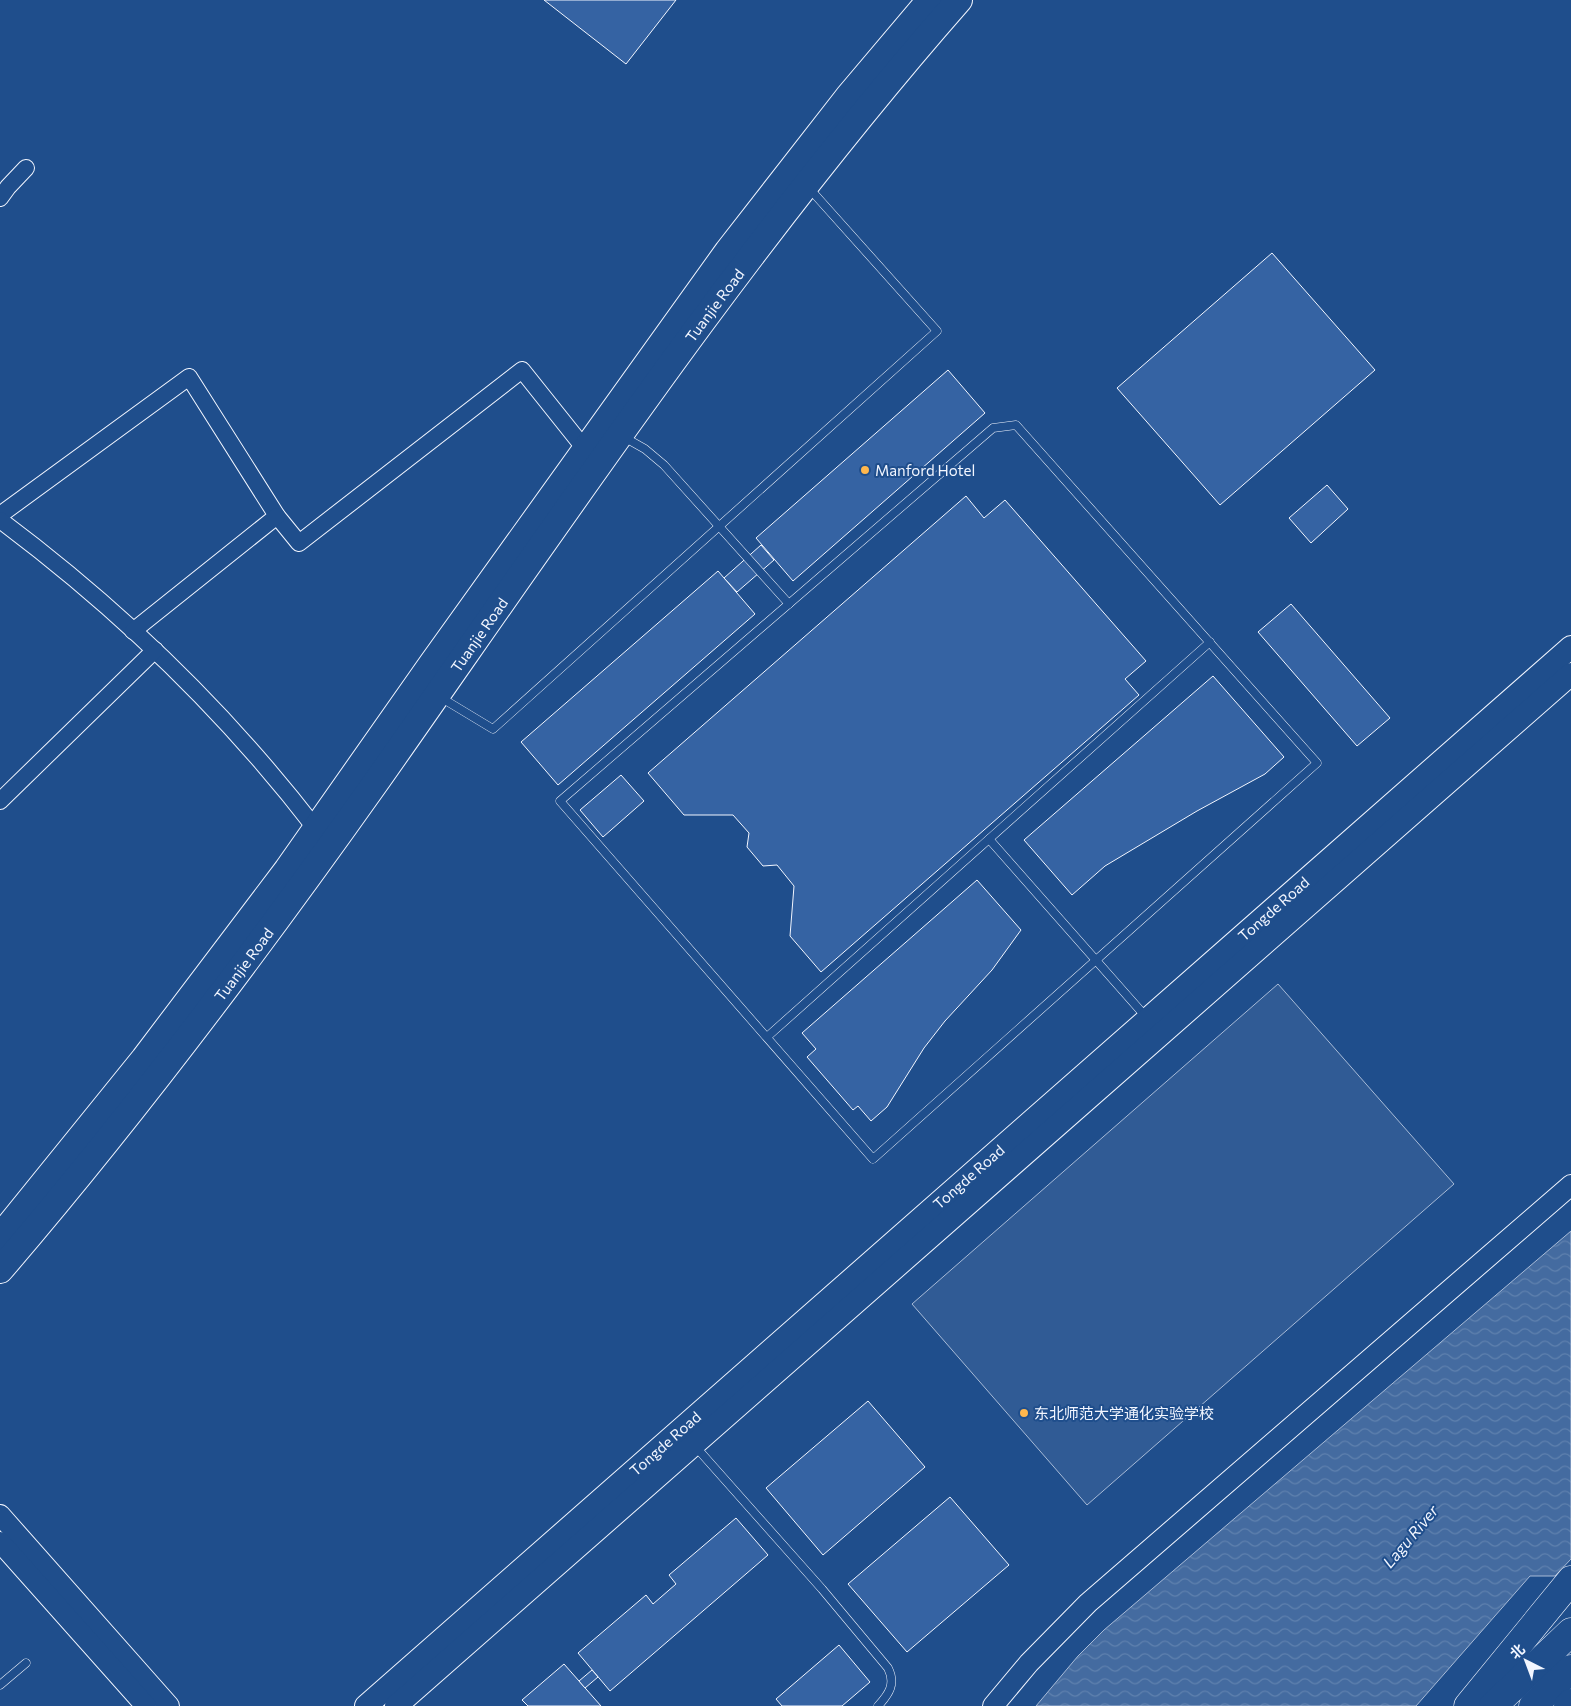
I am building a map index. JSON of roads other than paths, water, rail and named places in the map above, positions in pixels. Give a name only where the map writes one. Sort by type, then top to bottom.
[{"type":"highway","name":"Tuanjie Road","points":[[0,1237],[144,1059],[212,971],[710,274],[848,97],[930,0]]},
{"type":"highway","name":"Tuanjie Road","points":[[0,1270],[91,1160],[229,984],[366,796],[620,436],[745,263],[864,111],[959,0]]},
{"type":"highway","points":[[1468,1706],[1571,1580]]},
{"type":"highway","points":[[1493,1706],[1571,1632]]},
{"type":"highway","points":[[1533,1706],[1571,1669]]},
{"type":"main road","name":"Tongde Road","points":[[366,1706],[1571,648]]},
{"type":"main road","name":"Tongde Road","points":[[396,1706],[1571,674]]},
{"type":"street","points":[[0,198],[26,168]]},
{"type":"street","points":[[0,515],[188,377],[277,516],[299,543],[522,370],[585,449]]},
{"type":"street","points":[[133,631],[277,516]]},
{"type":"street","points":[[0,520],[56,564],[155,650],[268,767],[316,828]]},
{"type":"street","points":[[0,801],[155,650]]},
{"type":"street","points":[[993,1706],[1054,1635],[1115,1578],[1571,1185]]},
{"type":"street","points":[[0,1516],[169,1706]]},
{"type":"street","points":[[0,1542],[146,1706]]},
{"type":"lane","points":[[436,695],[493,729],[937,331],[806,184]]},
{"type":"lane","points":[[1016,425],[1210,642],[1317,763],[873,1159],[560,802],[994,428],[1016,425]]},
{"type":"lane","points":[[620,436],[645,449],[664,465],[789,604]]},
{"type":"lane","points":[[766,1037],[1210,642]]},
{"type":"lane","points":[[989,839],[1148,1019]]},
{"type":"lane","points":[[694,1445],[822,1589],[888,1668],[892,1681],[891,1688],[878,1706]]},
{"type":"lane","points":[[0,1685],[26,1663]]},
{"type":"water","name":"Lagu River","points":[[1571,1231],[1571,1559],[1555,1576],[1530,1576],[1416,1706],[1036,1706],[1078,1656],[1104,1630]]},
{"type":"place","name":"Manford Hotel","points":[[865,470]]},
{"type":"place","name":"东北师范大学通化实验学校","points":[[1024,1413]]}]
